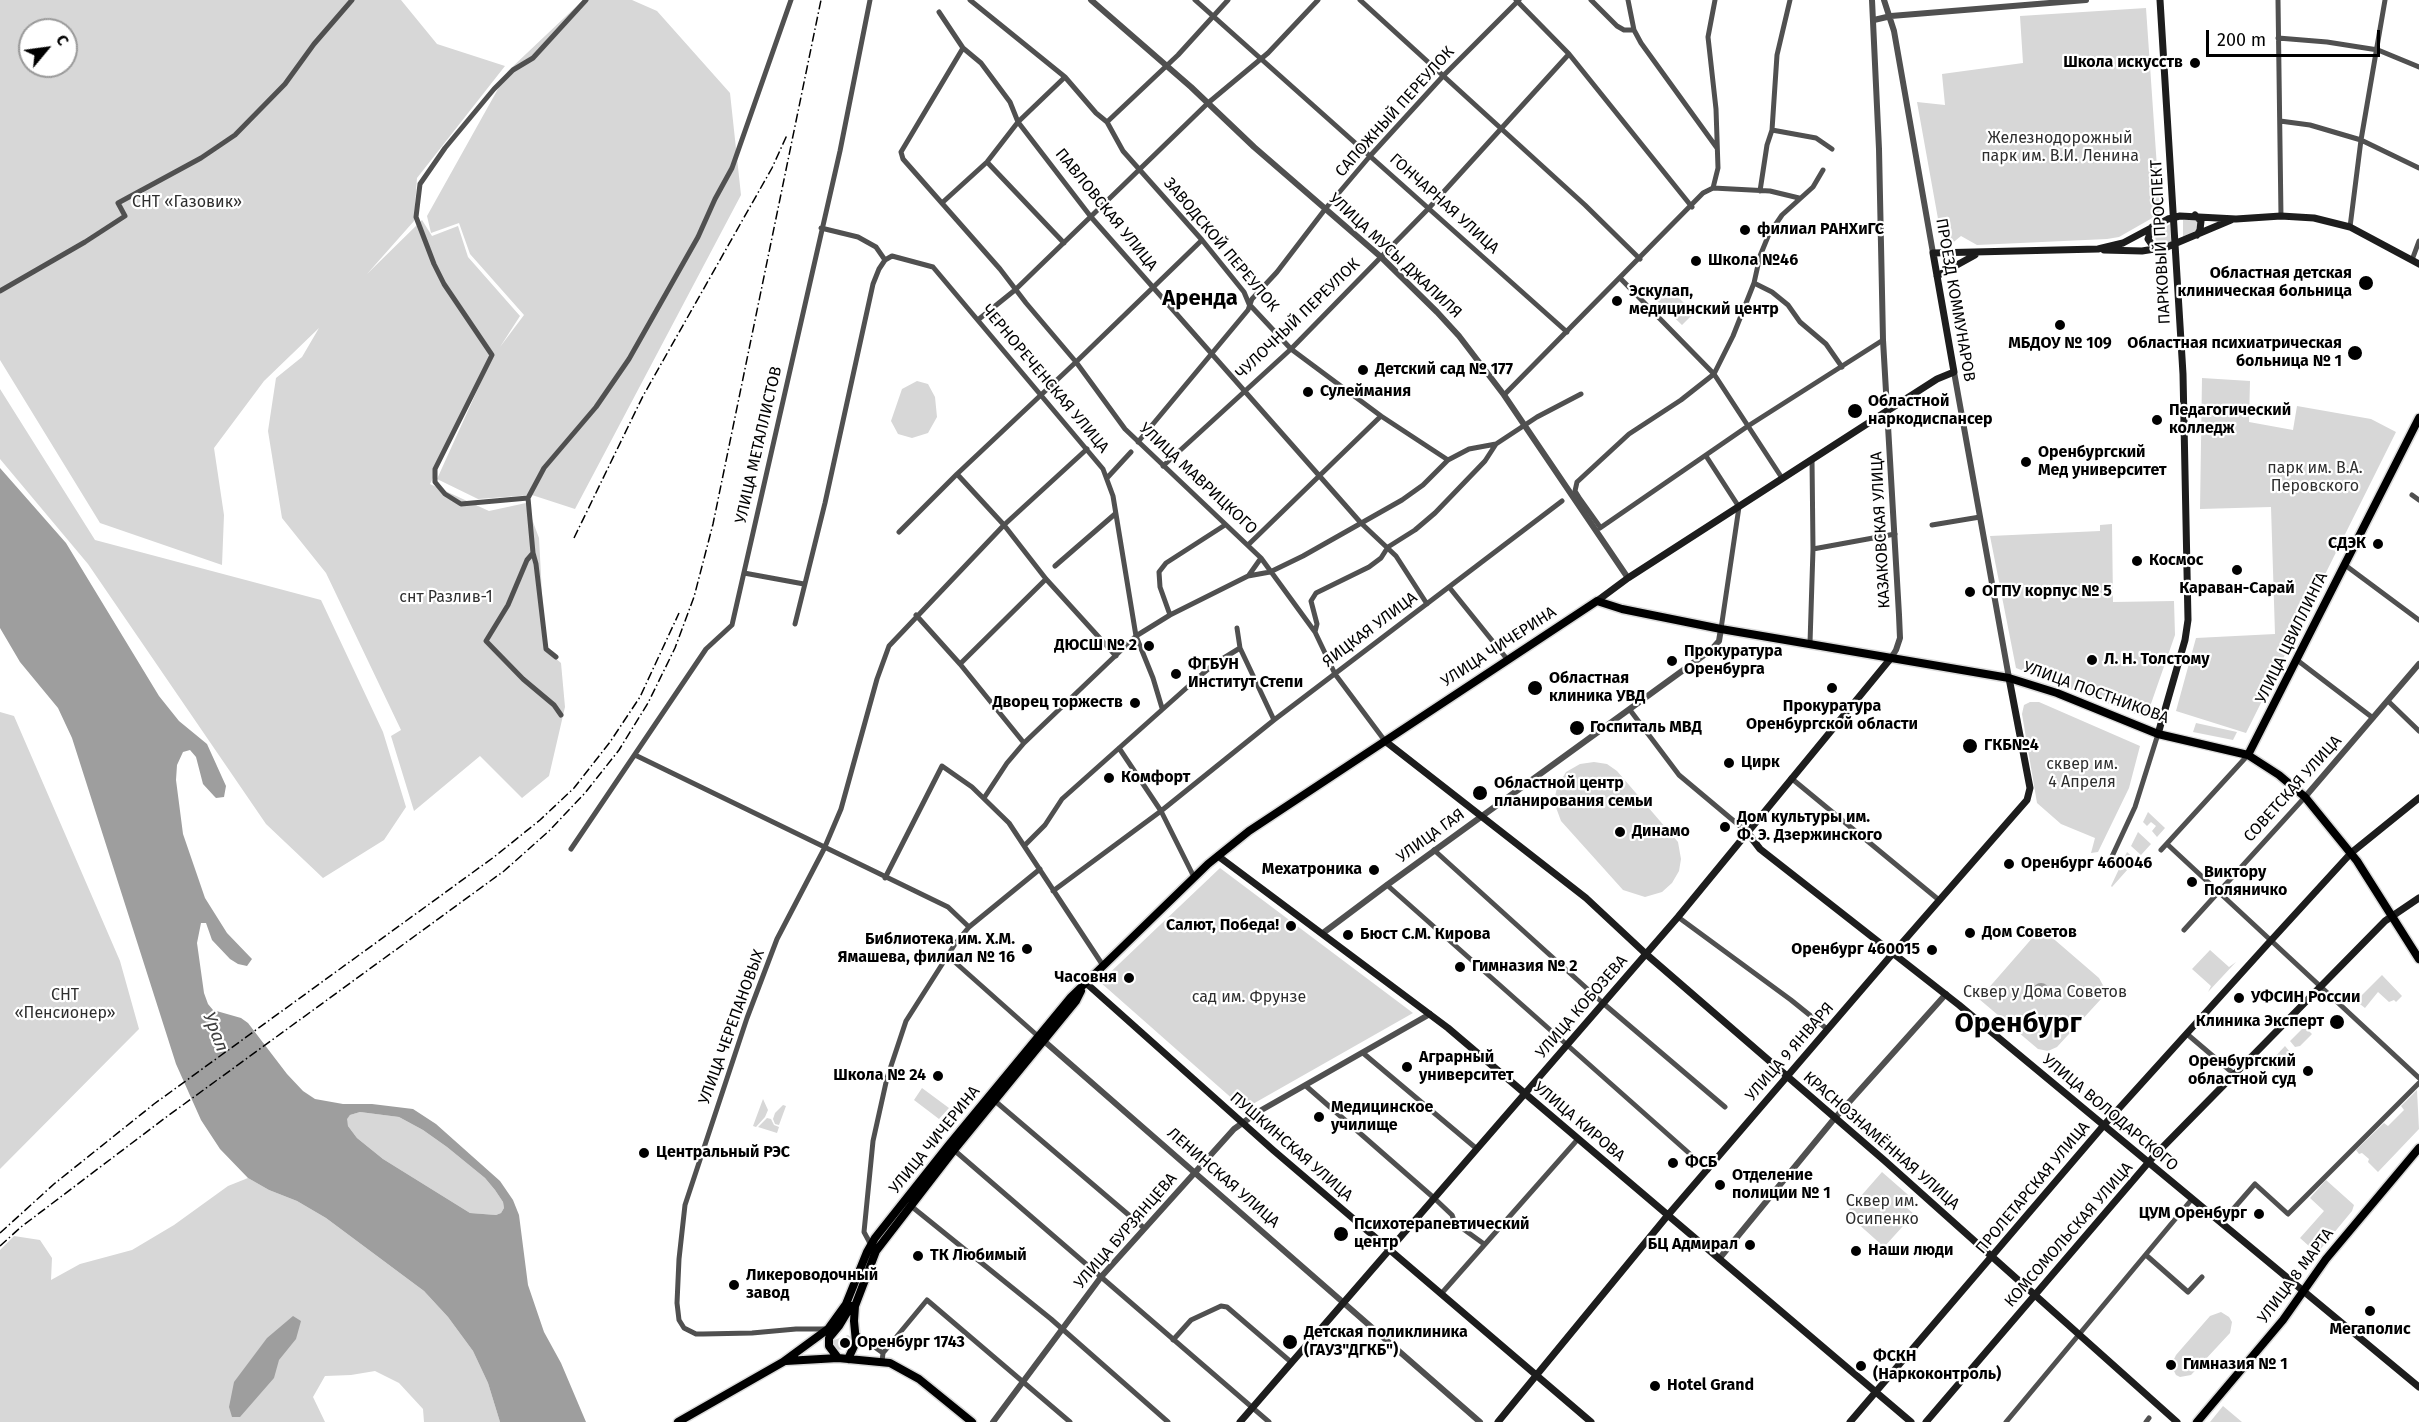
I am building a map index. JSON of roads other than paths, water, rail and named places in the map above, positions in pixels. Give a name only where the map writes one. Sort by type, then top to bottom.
[{"type":"main road","name":"ПАРКОВЫЙ ПРОСПЕКТ","points":[[2158,734],[2182,652],[2188,620],[2183,374],[2160,0]]},
{"type":"main road","points":[[2195,215],[2202,225],[2197,235]]},
{"type":"main road","points":[[1933,253],[1961,251],[1977,254],[2098,249],[2123,243],[2174,217],[2195,215],[2236,219],[2281,216],[2314,218],[2350,227],[2416,262]]},
{"type":"main road","points":[[2098,249],[2114,252],[2155,249],[2175,244],[2236,219]]},
{"type":"main road","points":[[2152,227],[2148,239],[2155,249]]},
{"type":"main road","name":"ПРОЕЗД КОММУНАРОВ","points":[[1933,253],[1954,372]]},
{"type":"main road","points":[[1937,276],[1962,260],[1977,254]]},
{"type":"main road","name":"УЛИЦА ЧИЧЕРИНА","points":[[844,1331],[854,1321],[855,1306],[872,1259],[954,1150],[995,1101],[1071,997],[1102,964],[1218,856],[1250,831],[1597,601],[1628,578],[1887,411],[1954,372]]},
{"type":"main road","name":"УЛИЦА ЦВИЛЛИНГА","points":[[2248,755],[2419,418]]},
{"type":"main road","name":"УЛИЦА ПОСТНИКОВА","points":[[1597,601],[1622,609],[1722,629],[2009,678],[2057,693],[2158,734],[2248,755],[2273,770],[2305,797],[2351,853],[2419,959]]},
{"type":"main road","name":"УЛИЦА КОБОЗЕВА","points":[[1240,1422],[1604,1004],[1891,658]]},
{"type":"main road","name":"УЛИЦА 9 ЯНВАРЯ","points":[[1498,1422],[1668,1215],[2027,800],[2030,788],[2009,678]]},
{"type":"main road","name":"УЛИЦА МАВРИЦКОГО","points":[[1385,741],[1481,816]]},
{"type":"main road","name":"ПРОЛЕТАРСКАЯ УЛИЦА","points":[[1850,1422],[2104,1125],[2351,853],[2419,798]]},
{"type":"main road","name":"КРАСНОЗНАМЁННАЯ УЛИЦА","points":[[1481,816],[1564,880],[1834,1119],[1867,1145],[2177,1422]]},
{"type":"main road","name":"УЛИЦА ВОЛОДАРСКОГО","points":[[1747,832],[1760,849],[1946,994],[2419,1387]]},
{"type":"main road","name":"УЛИЦА КИРОВА","points":[[1218,856],[1430,1014],[1911,1422]]},
{"type":"main road","name":"КОМСОМОЛЬСКАЯ УЛИЦА","points":[[1926,1422],[2148,1163],[2391,916],[2419,898]]},
{"type":"main road","name":"ПУШКИНСКАЯ УЛИЦА","points":[[1086,983],[1242,1123],[1591,1422]]},
{"type":"main road","name":"УЛИЦА ЧИЧЕРИНА","points":[[844,1331],[842,1311],[871,1245],[948,1146],[1041,1039]]},
{"type":"main road","name":"УЛИЦА 8 МАРТА","points":[[2197,1422],[2283,1320],[2326,1259],[2419,1148]]},
{"type":"main road","points":[[838,1358],[831,1351],[829,1341],[844,1331]]},
{"type":"main road","points":[[844,1331],[854,1350],[848,1359]]},
{"type":"main road","points":[[678,1422],[783,1362],[844,1331]]},
{"type":"main road","points":[[783,1362],[797,1359],[883,1357],[919,1379],[972,1422]]},
{"type":"street","points":[[0,291],[126,216],[118,203],[201,158],[235,135],[285,84],[314,44],[352,0]]},
{"type":"street","points":[[528,498],[461,504],[445,494],[435,482],[435,469],[492,355],[444,284],[416,217],[420,184],[425,175],[476,109],[513,70],[533,58],[586,0]]},
{"type":"street","points":[[556,657],[546,649],[528,498],[544,468],[596,407],[629,359],[698,237],[732,168],[790,0]]},
{"type":"street","name":"УЛИЦА МЕТАЛЛИСТОВ","points":[[571,849],[706,649],[732,625],[840,151],[870,0]]},
{"type":"street","name":"ЗАВОДСКОЙ ПЕРЕУЛОК","points":[[970,0],[1065,77],[1096,113],[1107,122],[1123,151],[1202,240],[1291,349],[1381,416],[1448,460]]},
{"type":"street","name":"УЛИЦА МУСЫ ДЖАЛИЛЯ","points":[[1091,0],[1254,147],[1381,257],[1460,336],[1598,529],[1628,578]]},
{"type":"street","name":"ГОНЧАРНАЯ УЛИЦА","points":[[1195,0],[1567,332]]},
{"type":"street","points":[[1107,122],[1178,55],[1228,0]]},
{"type":"street","points":[[978,319],[1015,290],[1208,104],[1262,58],[1318,0]]},
{"type":"street","points":[[1360,0],[1585,205],[1640,259]]},
{"type":"street","points":[[1518,0],[1569,54],[1692,207]]},
{"type":"street","name":"САПОЖНЫЙ ПЕРЕУЛОК","points":[[1138,442],[1248,310],[1251,301],[1277,273],[1326,208],[1370,156],[1444,75],[1518,0]]},
{"type":"street","points":[[1591,0],[1617,26],[1624,30],[1634,30]]},
{"type":"street","points":[[1628,0],[1634,30],[1641,43],[1717,148]]},
{"type":"street","points":[[1713,188],[1718,168],[1716,109],[1708,37],[1715,0]]},
{"type":"street","points":[[1760,191],[1767,145],[1772,130],[1777,55],[1790,0]]},
{"type":"street","points":[[1872,0],[1874,20],[1891,16],[2086,0]]},
{"type":"street","name":"ПРОЕЗД КОММУНАРОВ","points":[[1884,0],[1891,16],[1933,253]]},
{"type":"street","points":[[2278,0],[2281,216]]},
{"type":"street","points":[[2350,227],[2361,140],[2385,0]]},
{"type":"street","name":"ПАВЛОВСКАЯ УЛИЦА","points":[[939,12],[963,48],[981,63],[1010,102],[1018,122],[1091,216],[1361,523],[1388,547],[1404,566],[1427,604]]},
{"type":"street","name":"КАЗАКОВСКАЯ УЛИЦА","points":[[1874,20],[1883,340],[1900,638],[1891,658]]},
{"type":"street","points":[[2278,38],[2327,42],[2378,50],[2419,67]]},
{"type":"street","name":"УЛИЦА МАВРИЦКОГО","points":[[963,48],[900,152],[903,159],[943,202],[1076,362],[1125,429],[1261,558],[1315,632],[1335,674],[1385,741]]},
{"type":"street","name":"ЧУЛОЧНЫЙ ПЕРЕУЛОК","points":[[1163,466],[1291,349],[1428,209],[1569,54]]},
{"type":"street","points":[[943,202],[987,162],[1018,122],[1065,77]]},
{"type":"street","points":[[2280,121],[2310,126],[2361,140],[2419,168]]},
{"type":"street","points":[[1772,130],[1816,138],[1832,149]]},
{"type":"street","points":[[987,162],[1064,243]]},
{"type":"street","points":[[1823,170],[1813,187],[1782,215],[1769,234],[1760,256],[1754,283],[1733,336],[1714,374],[1681,400],[1629,434],[1576,482],[1575,491],[1598,529],[1749,426],[1883,340]]},
{"type":"street","points":[[1504,395],[1692,207],[1703,193],[1713,188],[1770,191],[1799,198]]},
{"type":"street","points":[[795,624],[825,503],[873,284],[885,260],[876,247],[858,237],[821,228]]},
{"type":"street","points":[[899,532],[1202,240]]},
{"type":"street","points":[[2416,262],[2419,241]]},
{"type":"street","name":"ЧЕРНОРЕЧЕНСКАЯ УЛИЦА","points":[[885,260],[892,256],[933,267],[1103,469],[1113,496],[1136,636],[1162,708]]},
{"type":"street","points":[[1620,278],[1714,374],[1782,478]]},
{"type":"street","points":[[1754,283],[1772,292],[1788,305],[1800,322],[1826,344],[1842,367]]},
{"type":"street","name":"ПРОЕЗД КОММУНАРОВ","points":[[1954,372],[2009,678]]},
{"type":"street","points":[[1315,632],[1317,624],[1311,601],[1316,593],[1370,567],[1381,558],[1388,547],[1415,530],[1435,513],[1485,461],[1496,444],[1524,424],[1581,394]]},
{"type":"street","points":[[1248,545],[1381,416]]},
{"type":"street","points":[[984,798],[1007,763],[1024,743],[1136,636],[1170,615],[1248,576],[1270,572],[1361,523],[1416,490],[1448,460],[1469,449],[1496,444]]},
{"type":"street","name":"УЛИЦА ЧЕРЕПАНОВЫХ","points":[[844,1331],[796,1329],[696,1334],[688,1331],[681,1324],[677,1303],[684,1218],[692,1183],[747,1018],[774,949],[824,849],[841,809],[883,659],[889,646],[1004,525],[1087,449]]},
{"type":"street","points":[[1107,478],[1131,452]]},
{"type":"street","points":[[1706,456],[1739,507],[1722,629]]},
{"type":"street","points":[[1810,643],[1813,549],[1812,459]]},
{"type":"street","points":[[957,474],[1004,525],[1046,579],[1116,656]]},
{"type":"street","points":[[2412,495],[2419,500]]},
{"type":"street","name":"ЯИЦКАЯ УЛИЦА","points":[[1053,891],[1161,811],[1274,720],[1562,501]]},
{"type":"street","points":[[1055,566],[1115,514]]},
{"type":"street","points":[[1932,525],[1980,518]]},
{"type":"street","points":[[1170,615],[1160,587],[1159,572],[1166,563],[1225,525]]},
{"type":"street","points":[[1813,549],[1895,534]]},
{"type":"street","points":[[533,553],[527,560],[508,605],[486,641],[523,680],[554,705],[561,715]]},
{"type":"street","points":[[1248,576],[1261,558]]},
{"type":"street","points":[[2345,565],[2419,620]]},
{"type":"street","points":[[744,573],[804,584]]},
{"type":"street","points":[[960,664],[1046,579]]},
{"type":"street","points":[[1449,587],[1508,659]]},
{"type":"street","points":[[916,615],[960,664],[1024,743]]},
{"type":"street","points":[[1237,628],[1240,648],[1274,720]]},
{"type":"street","name":"УЛИЦА ГАЯ","points":[[1323,933],[1711,650],[1719,641],[1722,629]]},
{"type":"street","points":[[1025,845],[1045,825],[1062,799],[1162,708],[1214,664],[1240,648]]},
{"type":"street","points":[[2296,660],[2373,718]]},
{"type":"street","name":"СОВЕТСКАЯ УЛИЦА","points":[[2184,930],[2305,797],[2419,664]]},
{"type":"street","points":[[2388,701],[2419,731]]},
{"type":"street","name":"УЛИЦА ВОЛОДАРСКОГО","points":[[1630,710],[1679,775],[1747,832]]},
{"type":"street","name":"ПАРКОВЫЙ ПРОСПЕКТ","points":[[2108,865],[2135,807],[2158,734]]},
{"type":"street","points":[[1119,748],[1161,811],[1194,877]]},
{"type":"street","points":[[635,755],[824,849],[948,907],[969,927]]},
{"type":"street","name":"УЛИЦА ЦВИЛЛИНГА","points":[[2161,850],[2248,755]]},
{"type":"street","points":[[885,878],[942,766],[984,798],[1009,824],[1102,964]]},
{"type":"street","points":[[1791,778],[1939,900]]},
{"type":"street","points":[[2167,844],[2322,986],[2419,1080],[2288,1214],[2254,1184],[2221,1223]]},
{"type":"street","points":[[1434,850],[1604,1004],[1725,1107]]},
{"type":"street","points":[[871,1245],[864,1232],[874,1137],[887,1078],[906,1021],[969,927],[1040,869]]},
{"type":"street","points":[[1387,885],[1708,1170]]},
{"type":"street","points":[[1678,917],[1827,1029]]},
{"type":"street","name":"ЛЕНИНСКАЯ УЛИЦА","points":[[948,956],[1480,1422]]},
{"type":"street","points":[[1719,1258],[1834,1119],[1946,994]]},
{"type":"street","name":"УЛИЦА БУРЗЯНЦЕВА","points":[[993,1422],[1101,1277],[1222,1140],[1242,1123],[1430,1014]]},
{"type":"street","points":[[2187,1034],[2234,1074]]},
{"type":"street","points":[[1364,1053],[1477,1149]]},
{"type":"street","points":[[1306,1086],[1434,1198],[1452,1215],[1455,1223],[1484,1244]]},
{"type":"street","points":[[995,1101],[1144,1228]]},
{"type":"street","points":[[1441,1294],[1578,1139]]},
{"type":"street","points":[[954,1150],[1269,1422]]},
{"type":"street","points":[[2006,1422],[2192,1199]]},
{"type":"street","points":[[911,1206],[1168,1422]]},
{"type":"street","points":[[2146,1255],[2188,1292],[2202,1277]]},
{"type":"street","points":[[844,1331],[883,1357],[927,1300],[1070,1422]]},
{"type":"street","points":[[1173,1340],[1191,1320],[1221,1306],[1227,1307],[1291,1362]]},
{"type":"water","name":"Урал","points":[[0,468],[66,543],[159,696],[179,721],[207,744],[226,786],[224,797],[216,798],[203,784],[196,757],[190,750],[183,752],[177,765],[176,780],[183,834],[205,898],[227,933],[252,959],[247,966],[230,959],[212,940],[206,923],[201,923],[197,943],[204,993],[208,1004],[213,1010],[241,1018],[248,1023],[287,1074],[303,1091],[315,1099],[343,1104],[372,1104],[413,1109],[436,1124],[500,1181],[513,1200],[519,1215],[528,1285],[544,1332],[561,1363],[586,1422],[500,1422],[488,1383],[473,1351],[448,1317],[424,1291],[326,1218],[297,1201],[269,1190],[248,1178],[220,1149],[201,1120],[176,1064],[72,738],[58,708],[20,662],[0,628]],"holes":[[[360,1112],[399,1117],[447,1147],[485,1178],[503,1202],[504,1208],[501,1213],[496,1215],[470,1213],[383,1159],[357,1138],[348,1126],[347,1119],[350,1115]]]},
{"type":"water","points":[[2038,983],[2044,983],[2049,991],[2047,997],[2038,999],[2033,994],[2033,988]]},
{"type":"water","points":[[293,1316],[301,1321],[296,1339],[279,1360],[274,1378],[240,1417],[232,1417],[229,1407],[234,1382],[267,1338]]},
{"type":"railway","points":[[0,1246],[21,1227],[165,1118],[504,871],[549,831],[585,793],[619,750],[648,703],[675,648],[694,597],[713,524],[821,0]]},
{"type":"railway","points":[[574,538],[643,396],[772,168],[787,135]]},
{"type":"railway","points":[[0,1233],[54,1184],[154,1104],[494,857],[540,820],[574,788],[610,742],[640,697],[679,613]]},
{"type":"place","name":"Школа искусcтв","points":[[2195,63]]},
{"type":"place","name":"филиал РАНХиГС","points":[[1745,230]]},
{"type":"place","name":"Школа №46","points":[[1696,261]]},
{"type":"place","name":"Областная детская клиническая больница","points":[[2366,283]]},
{"type":"place","name":"Эскулап, медицинский центр","points":[[1617,301]]},
{"type":"place","name":"МБДОУ № 109","points":[[2060,325]]},
{"type":"place","name":"Областная психиатрическая больница № 1","points":[[2355,353]]},
{"type":"place","name":"Детский сад № 177","points":[[1363,370]]},
{"type":"place","name":"Сулеймания","points":[[1308,392]]},
{"type":"place","name":"Областной наркодиспансер","points":[[1855,411]]},
{"type":"place","name":"Педагогический колледж","points":[[2157,420]]},
{"type":"place","name":"Оренбургский Мед университет","points":[[2026,462]]},
{"type":"place","name":"СДЭК","points":[[2378,544]]},
{"type":"place","name":"Космос","points":[[2137,561]]},
{"type":"place","name":"Караван-Сарай","points":[[2237,570]]},
{"type":"place","name":"ОГПУ корпус № 5","points":[[1970,592]]},
{"type":"place","name":"ДЮСШ № 2","points":[[1149,646]]},
{"type":"place","name":"Л. Н. Толстому","points":[[2092,660]]},
{"type":"place","name":"Прокуратура Оренбурга","points":[[1672,661]]},
{"type":"place","name":"ФГБУН Институт Степи","points":[[1176,674]]},
{"type":"place","name":"Областная клиника УВД","points":[[1535,688]]},
{"type":"place","name":"Прокуратура Оренбургской области","points":[[1832,688]]},
{"type":"place","name":"Дворец торжеств","points":[[1135,703]]},
{"type":"place","name":"Госпиталь МВД","points":[[1577,728]]},
{"type":"place","name":"ГКБ№4","points":[[1970,746]]},
{"type":"place","name":"Цирк","points":[[1729,763]]},
{"type":"place","name":"Комфорт","points":[[1109,778]]},
{"type":"place","name":"Областной центр планирования семьи","points":[[1480,793]]},
{"type":"place","name":"Дом культуры им. Ф. Э. Дзержинского","points":[[1725,827]]},
{"type":"place","name":"Динамо","points":[[1620,832]]},
{"type":"place","name":"Оренбург 460046","points":[[2009,864]]},
{"type":"place","name":"Мехатроника","points":[[1374,870]]},
{"type":"place","name":"Виктору Поляничко","points":[[2192,882]]},
{"type":"place","name":"Салют, Победа!","points":[[1291,926]]},
{"type":"place","name":"Дом Советов","points":[[1970,933]]},
{"type":"place","name":"Бюст С.М. Кирова","points":[[1348,935]]},
{"type":"place","name":"Библиотека им. Х.М. Ямашева, филиал № 16","points":[[1027,949]]},
{"type":"place","name":"Оренбург 460015","points":[[1932,950]]},
{"type":"place","name":"Гимназия № 2","points":[[1460,967]]},
{"type":"place","name":"Часовня","points":[[1129,978]]},
{"type":"place","name":"УФСИН России","points":[[2239,998]]},
{"type":"place","name":"Клиника Эксперт","points":[[2337,1022]]},
{"type":"place","name":"Аграрный университет","points":[[1407,1067]]},
{"type":"place","name":"Оренбургский областной суд","points":[[2308,1071]]},
{"type":"place","name":"Школа № 24","points":[[938,1076]]},
{"type":"place","name":"Медицинское училище","points":[[1319,1117]]},
{"type":"place","name":"Центральный РЭС","points":[[644,1153]]},
{"type":"place","name":"ФСБ","points":[[1673,1163]]},
{"type":"place","name":"Отделение полиции № 1","points":[[1720,1185]]},
{"type":"place","name":"ЦУМ Оренбург","points":[[2259,1214]]},
{"type":"place","name":"Психотерапевтический центр","points":[[1341,1234]]},
{"type":"place","name":"БЦ Адмирал","points":[[1750,1245]]},
{"type":"place","name":"Наши люди","points":[[1856,1251]]},
{"type":"place","name":"ТК Любимый","points":[[918,1256]]},
{"type":"place","name":"Ликероводочный завод","points":[[734,1285]]},
{"type":"place","name":"Мегаполис","points":[[2370,1311]]},
{"type":"place","name":"Детская поликлиника (ГАУЗ\"ДГКБ\")","points":[[1290,1342]]},
{"type":"place","name":"Оренбург 1743","points":[[845,1343]]},
{"type":"place","name":"Гимназия № 1","points":[[2171,1365]]},
{"type":"place","name":"ФСКН (Наркоконтроль)","points":[[1861,1366]]},
{"type":"place","name":"Hotel Grand","points":[[1655,1386]]},
{"type":"district","name":"Аренда","points":[[1200,299]]},
{"type":"district","name":"Оренбург","points":[[2018,1024]]},
{"type":"park label","name":"Железнодорожный парк им. В.И. Ленина","points":[[2060,148]]},
{"type":"park label","name":"СНТ «Газовик»","points":[[187,203]]},
{"type":"park label","name":"парк им. В.А. Перовского","points":[[2315,478]]},
{"type":"park label","name":"снт Разлив-1","points":[[446,598]]},
{"type":"park label","name":"сквер им. 4 Апреля","points":[[2082,774]]},
{"type":"park label","name":"Сквер у Дома Советов","points":[[2045,993]]},
{"type":"park label","name":"сад им. Фрунзе","points":[[1249,998]]},
{"type":"park label","name":"СНТ «Пенсионер»","points":[[65,1005]]},
{"type":"park label","name":"Сквер им. Осипенко","points":[[1882,1211]]}]
